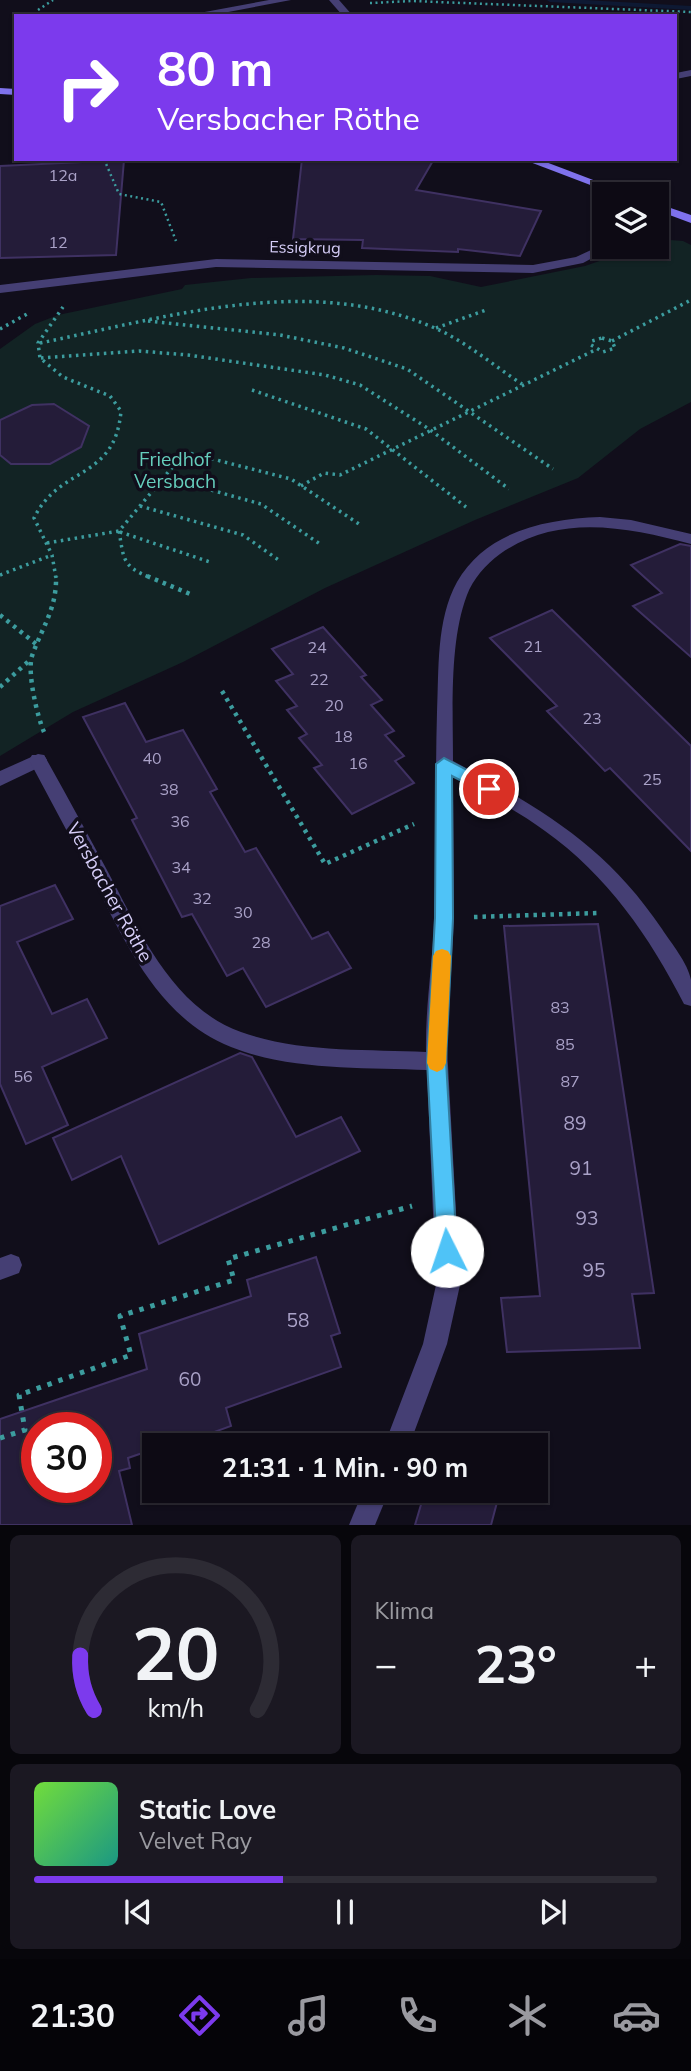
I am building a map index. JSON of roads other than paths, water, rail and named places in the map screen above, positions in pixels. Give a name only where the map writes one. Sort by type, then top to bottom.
[{"type":"main road","points":[[533,161],[592,182]]},
{"type":"main road","points":[[669,213],[691,219]]},
{"type":"street","points":[[200,14],[286,0]]},
{"type":"street","name":"Essigkrug","points":[[0,289],[180,266],[251,261],[533,269],[579,260],[592,254]]},
{"type":"street","points":[[401,1433],[437,1332],[448,1286],[436,1061],[444,918],[443,811],[447,668],[455,606],[463,584],[475,567],[514,537],[537,528],[578,522],[640,526],[691,539]]},
{"type":"street","name":"Versbacher Röthe","points":[[0,779],[38,760],[146,962],[171,994],[199,1018],[234,1039],[296,1053],[436,1061]]},
{"type":"street","points":[[444,764],[550,824],[577,846],[638,911],[659,938],[691,998]]},
{"type":"street","points":[[362,1525],[371,1503]]},
{"type":"waterway","points":[[550,0],[691,8]]},
{"type":"park label","name":"Friedhof Versbach","points":[[175,470]]}]
